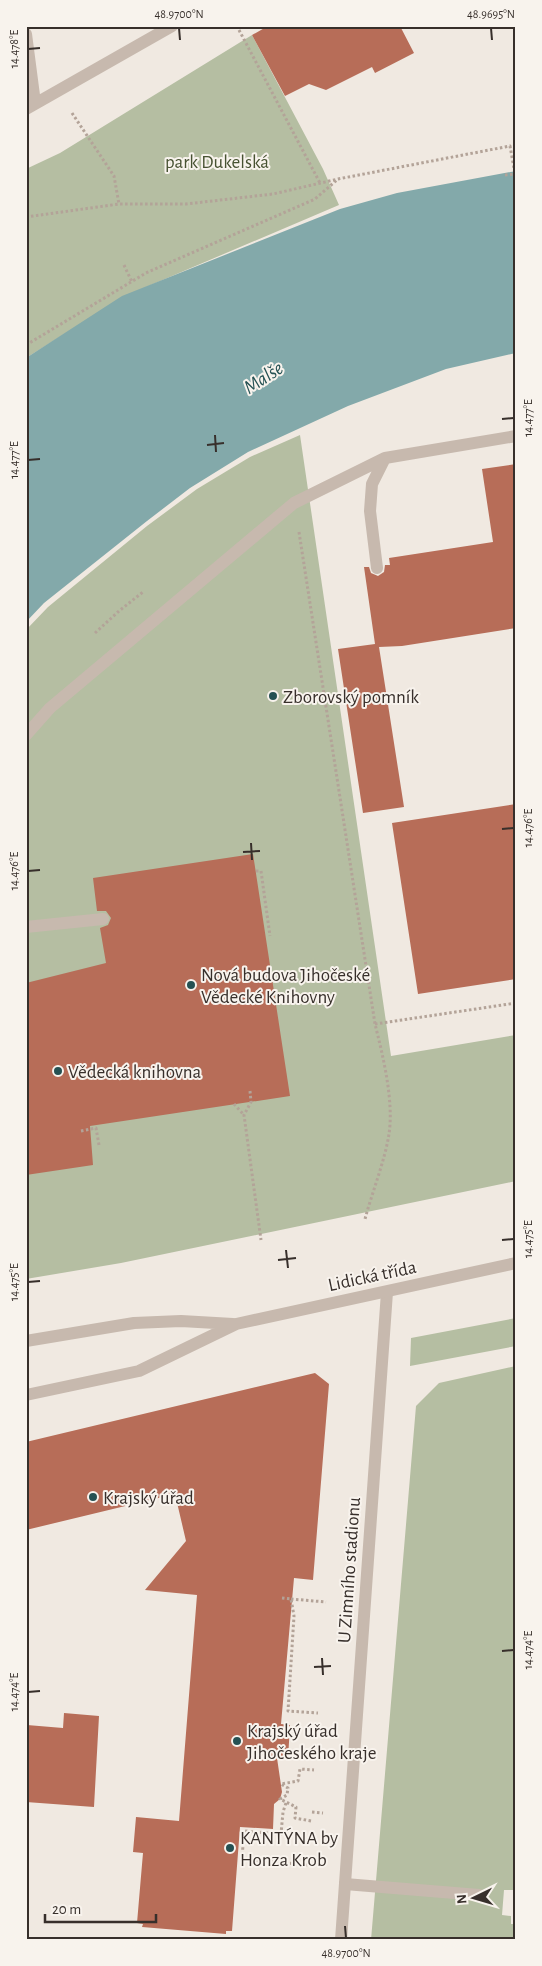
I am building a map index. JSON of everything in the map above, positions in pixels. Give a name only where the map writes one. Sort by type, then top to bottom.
[{"type":"street","points":[[26,34],[31,106],[172,26]]},
{"type":"street","points":[[26,735],[50,708],[294,503],[385,458],[516,436]]},
{"type":"street","points":[[377,568],[371,502],[372,484],[385,458]]},
{"type":"street","points":[[26,927],[103,919]]},
{"type":"street","name":"Lidická třída","points":[[26,1395],[139,1371],[236,1324],[516,1263]]},
{"type":"street","name":"U Zimního stadionu","points":[[341,1940],[386,1292]]},
{"type":"street","name":"Lidická třída","points":[[26,1341],[134,1323],[181,1321],[236,1324]]},
{"type":"street","points":[[345,1884],[479,1895]]},
{"type":"path","points":[[239,30],[320,183]]},
{"type":"path","points":[[81,125],[114,176],[119,204]]},
{"type":"path","points":[[26,217],[119,204],[196,203],[273,194],[338,179],[510,146],[515,174],[505,175]]},
{"type":"path","points":[[26,345],[155,269],[315,199],[338,179]]},
{"type":"path","points":[[124,265],[132,282]]},
{"type":"path","points":[[299,531],[375,1024],[384,1064],[389,1134],[365,1219]]},
{"type":"path","points":[[256,871],[260,871],[270,936]]},
{"type":"path","points":[[375,1024],[516,1003]]},
{"type":"path","points":[[244,1115],[251,1102],[250,1091]]},
{"type":"path","points":[[234,1104],[244,1115],[261,1240]]},
{"type":"path","points":[[80,1131],[96,1128],[99,1145]]},
{"type":"path","points":[[282,1598],[326,1602]]},
{"type":"path","points":[[290,1599],[294,1616],[288,1711],[318,1713]]},
{"type":"path","points":[[311,1821],[297,1820],[295,1818],[296,1808],[280,1799],[287,1795],[288,1788],[281,1784],[298,1781],[300,1769],[314,1770]]},
{"type":"path","points":[[286,1802],[281,1834],[244,1831],[242,1859],[308,1865]]},
{"type":"green space","name":"park Dukelská","points":[[252,35],[323,169],[339,205],[125,296],[26,358],[26,169],[60,153]]},
{"type":"green space","points":[[300,435],[391,1056],[516,1035],[516,1181],[121,1263],[26,1279],[26,630],[48,607],[147,526],[197,489],[250,457]]},
{"type":"green space","points":[[516,1318],[516,1346],[410,1366],[411,1338]]},
{"type":"green space","points":[[516,1366],[516,1883],[513,1890],[504,1890],[502,1915],[511,1916],[511,1924],[516,1924],[516,1940],[371,1940],[416,1406],[439,1383]]},
{"type":"water","name":"Malše","points":[[516,171],[516,353],[446,369],[348,406],[248,452],[190,488],[44,603],[26,622],[26,358],[122,296],[340,209],[397,193]]},
{"type":"building","points":[[268,26],[400,26],[414,53],[375,73],[372,67],[326,90],[309,84],[285,96],[252,35]]},
{"type":"building","points":[[516,464],[516,628],[402,646],[379,647],[404,807],[363,813],[338,649],[375,644],[364,567],[369,567],[371,573],[378,576],[384,572],[385,565],[390,565],[389,558],[493,542],[482,469]]},
{"type":"building","points":[[516,804],[516,979],[418,994],[392,823]]},
{"type":"building","name":"Nová budova Jihočeské Vědecké Knihovny","points":[[253,854],[290,1096],[90,1126],[93,1165],[26,1175],[26,983],[106,963],[100,928],[108,925],[111,918],[106,911],[97,911],[93,878]]},
{"type":"building","points":[[315,1373],[329,1384],[313,1580],[294,1578],[281,1724],[290,1725],[288,1759],[277,1758],[282,1792],[280,1799],[274,1804],[273,1829],[240,1827],[232,1931],[226,1931],[226,1934],[142,1927],[143,1924],[137,1923],[143,1853],[133,1852],[136,1817],[179,1821],[197,1595],[145,1590],[186,1541],[175,1494],[26,1530],[26,1442]]},
{"type":"building","points":[[64,1713],[99,1716],[94,1807],[26,1802],[27,1725],[63,1728]]},
{"type":"place","name":"Zborovský pomník","points":[[273,696]]},
{"type":"place","name":"Nová budova Jihočeské Vědecké Knihovny","points":[[191,985]]},
{"type":"place","name":"Vědecká knihovna","points":[[58,1071]]},
{"type":"place","name":"Krajský úřad","points":[[93,1497]]},
{"type":"place","name":"Krajský úřad Jihočeského kraje","points":[[237,1741]]},
{"type":"place","name":"KANTÝNA by Honza Krob","points":[[230,1848]]}]
